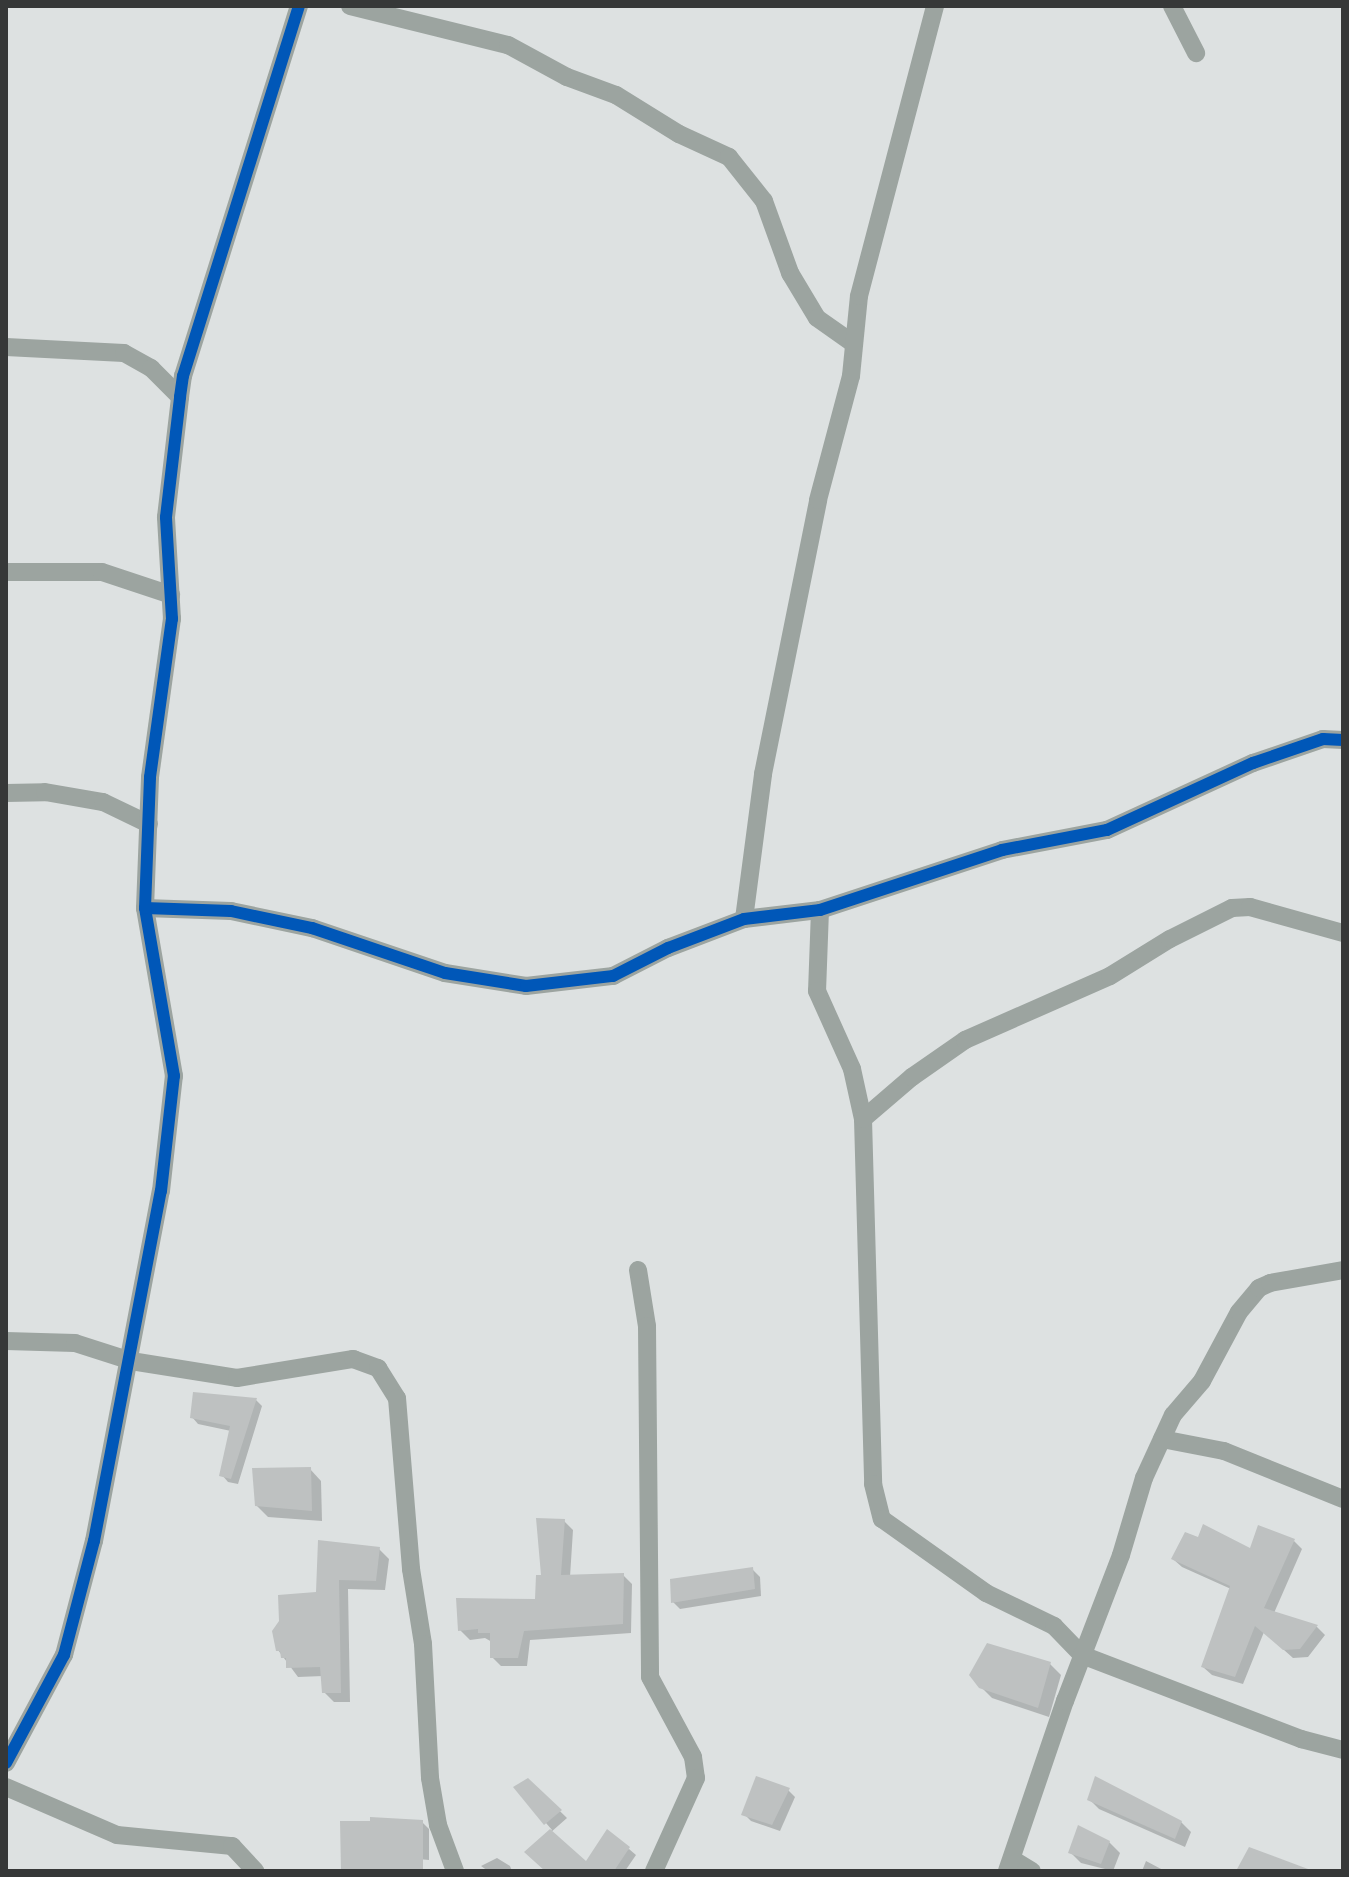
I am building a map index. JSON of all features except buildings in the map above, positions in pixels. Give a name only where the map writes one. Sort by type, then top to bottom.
[{"type":"street","points":[[6,1763],[64,1655],[94,1541],[131,1361],[161,1191],[174,1076],[145,908],[150,777],[172,619],[166,517],[183,376],[299,6]]},
{"type":"street","points":[[350,6],[508,45],[567,77],[616,95],[679,134],[729,157],[764,201],[790,273],[817,318],[854,344]]},
{"type":"street","points":[[744,919],[763,774],[818,500],[851,376],[859,296],[935,6]]},
{"type":"street","points":[[1172,6],[1196,53]]},
{"type":"street","points":[[6,347],[124,353],[151,368],[180,397]]},
{"type":"street","points":[[6,572],[102,572],[171,595]]},
{"type":"street","points":[[145,908],[231,911],[312,928],[445,973],[526,986],[613,976],[668,948],[744,919],[820,910],[1002,850],[1107,830],[1253,763],[1323,739],[1343,740]]},
{"type":"street","points":[[6,793],[45,792],[103,802],[149,824]]},
{"type":"street","points":[[863,1119],[912,1077],[965,1040],[1110,976],[1170,939],[1232,908],[1250,907],[1343,933]]},
{"type":"street","points":[[820,910],[817,991],[852,1069],[863,1119],[873,1484],[882,1519],[986,1593],[1054,1626],[1082,1655],[1301,1739],[1343,1750]]},
{"type":"street","points":[[638,1270],[647,1326],[650,1677],[693,1757],[696,1778],[654,1871]]},
{"type":"street","points":[[1032,1871],[1010,1865],[1082,1655],[1121,1555],[1144,1478],[1162,1439],[1179,1407],[1202,1381],[1239,1312],[1259,1288],[1270,1283],[1343,1270]]},
{"type":"street","points":[[6,1341],[75,1343],[131,1361],[237,1378],[353,1359],[378,1368],[397,1398],[411,1569],[423,1644],[430,1778],[438,1825],[455,1871]]},
{"type":"street","points":[[1162,1439],[1224,1451],[1343,1499]]},
{"type":"street","points":[[6,1787],[117,1835],[232,1846],[255,1871]]},
{"type":"cycle path","points":[[6,1763],[64,1655],[94,1541],[161,1191],[174,1076],[145,908],[150,777],[172,619],[166,517],[183,376],[299,6]]},
{"type":"cycle path","points":[[145,908],[231,911],[312,928],[445,973],[526,986],[613,976],[668,948],[744,919],[820,910],[1002,850],[1107,830],[1253,763],[1323,739],[1343,740]]}]
